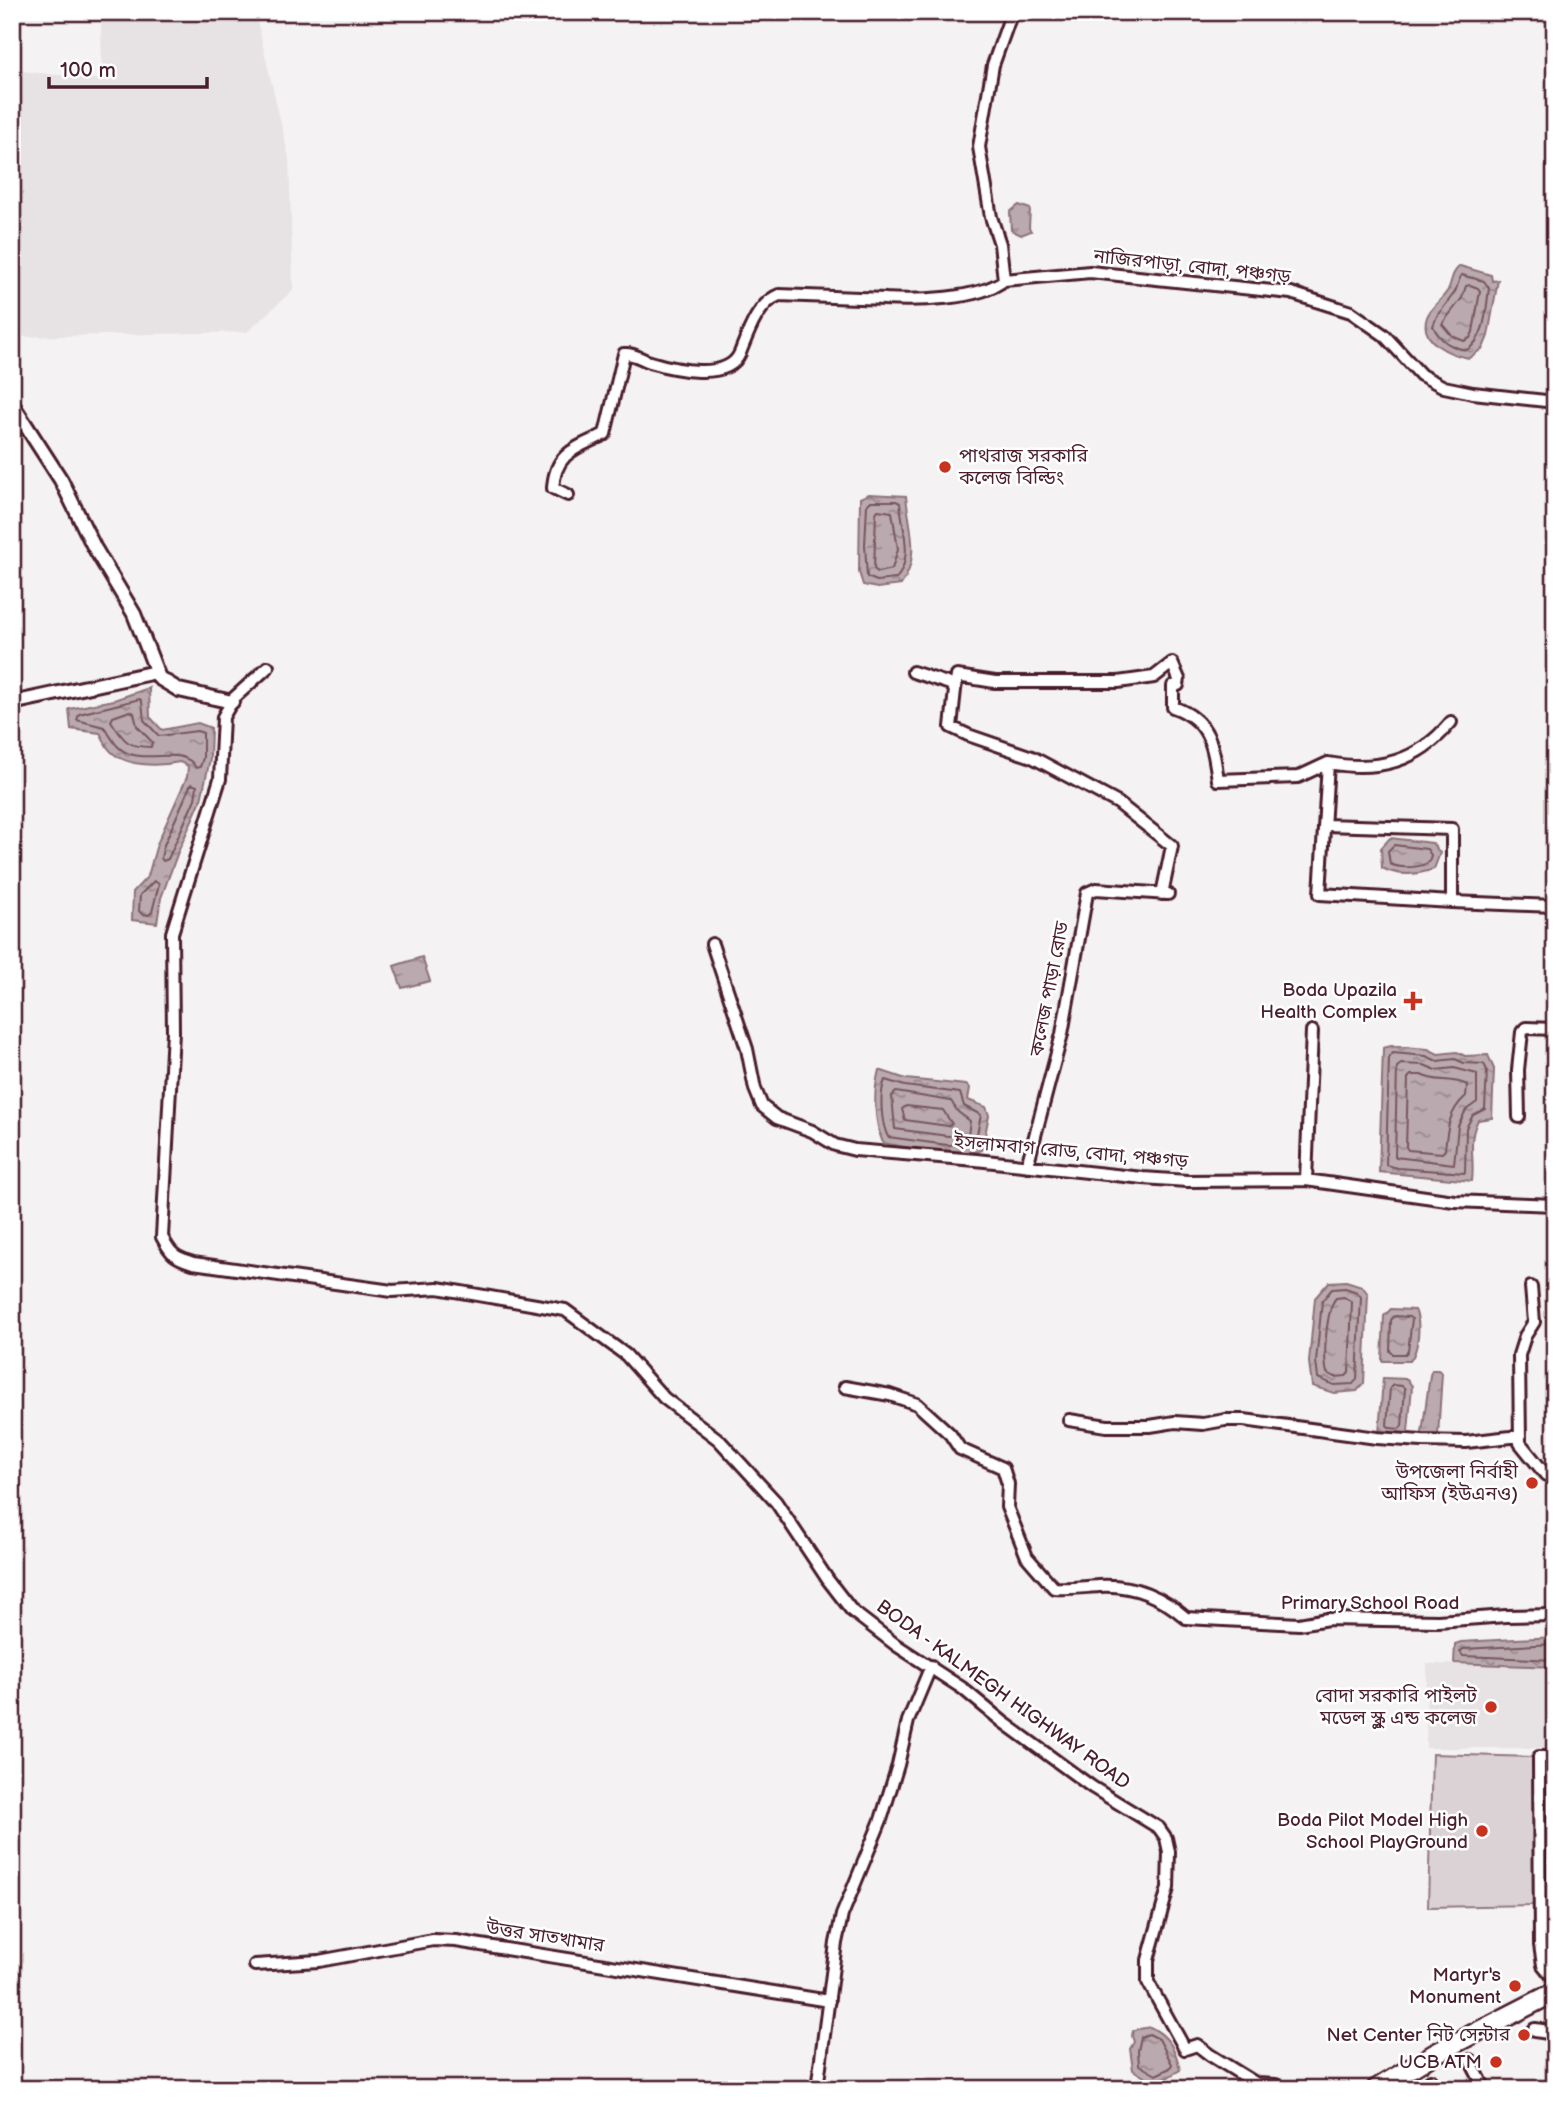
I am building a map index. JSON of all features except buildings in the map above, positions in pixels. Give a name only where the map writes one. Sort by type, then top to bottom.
[{"type":"highway","points":[[1376,2089],[1436,2053],[1555,1992]]},
{"type":"street","points":[[1004,280],[1000,244],[991,217],[979,147],[993,65],[1012,12]]},
{"type":"street","name":"নাজিরপাড়া, বোদা, পঞ্চগড়","points":[[568,495],[553,488],[558,463],[565,454],[605,434],[624,354],[633,353],[647,361],[705,372],[725,367],[738,358],[753,323],[771,298],[779,295],[923,301],[995,288],[1004,280],[1090,272],[1291,293],[1351,313],[1384,335],[1421,374],[1444,387],[1555,402]]},
{"type":"street","points":[[12,404],[61,480],[94,547],[134,614],[159,678],[179,690],[232,702]]},
{"type":"street","points":[[955,690],[957,676],[995,682],[1118,682],[1154,677],[1172,663],[1179,679],[1178,685],[1172,686],[1173,707],[1197,718],[1207,733],[1215,757],[1218,780],[1298,777],[1328,763],[1367,767],[1401,759],[1435,741],[1451,722]]},
{"type":"street","name":"BODA - KALMEGH HIGHWAY ROAD","points":[[268,667],[232,702],[223,717],[220,779],[172,933],[173,1032],[162,1237],[169,1250],[175,1257],[193,1263],[392,1291],[438,1288],[565,1310],[626,1355],[664,1398],[719,1440],[776,1502],[852,1611],[897,1645],[931,1666],[1092,1787],[1159,1828],[1166,1838],[1169,1852],[1168,1888],[1148,1961],[1148,1982],[1185,2049],[1197,2045],[1210,2056],[1257,2084],[1276,2085],[1276,2089]]},
{"type":"street","points":[[12,703],[156,672]]},
{"type":"street","points":[[913,672],[950,684],[955,690]]},
{"type":"street","name":"কলেজ পাড়া রোড","points":[[955,690],[951,727],[1032,757],[1118,803],[1172,846],[1165,894],[1096,889],[1087,893],[1062,1034],[1027,1166]]},
{"type":"street","points":[[1328,763],[1320,894],[1555,906]]},
{"type":"street","points":[[1325,825],[1452,828],[1452,902]]},
{"type":"street","name":"ইসলামবাগ রোড, বোদা, পঞ্চগড়","points":[[712,944],[747,1049],[755,1089],[762,1106],[777,1118],[812,1131],[835,1145],[855,1150],[1187,1181],[1306,1180],[1454,1201],[1555,1205]]},
{"type":"street","points":[[1519,1117],[1518,1070],[1522,1032],[1525,1028],[1555,1029]]},
{"type":"street","points":[[1306,1180],[1312,1031]]},
{"type":"street","points":[[1531,1287],[1534,1322],[1525,1336],[1519,1355],[1520,1443],[1550,1474]]},
{"type":"street","name":"Primary School Road","points":[[845,1387],[890,1395],[917,1404],[950,1434],[960,1449],[1003,1468],[1008,1484],[1007,1507],[1027,1557],[1055,1588],[1102,1586],[1147,1592],[1172,1606],[1186,1618],[1299,1624],[1328,1619],[1438,1621],[1555,1615]]},
{"type":"street","points":[[1069,1420],[1107,1426],[1150,1426],[1175,1422],[1203,1424],[1244,1420],[1377,1438],[1422,1441],[1466,1442],[1520,1436]]},
{"type":"street","points":[[817,2089],[842,1915],[881,1819],[898,1765],[908,1720],[931,1666]]},
{"type":"street","points":[[1555,1758],[1539,1757],[1540,1945],[1543,1965],[1555,1980]]},
{"type":"street","name":"উত্তর সাতখামার","points":[[256,1965],[320,1961],[433,1940],[456,1941],[829,2001]]},
{"type":"street","points":[[1535,2030],[1555,2033]]},
{"type":"street","points":[[1470,2060],[1485,2089]]},
{"type":"shaded area","points":[[101,12],[255,12],[289,158],[293,290],[247,332],[12,337],[12,70],[102,80]]},
{"type":"shaded area","name":"বোদা সরকারি পাইলট মডেল স্কুল এন্ড কলেজ","points":[[1427,1664],[1555,1666],[1555,1748],[1426,1748]]},
{"type":"shaded area","name":"Boda Pilot Model High School PlayGround","points":[[1432,1754],[1533,1757],[1534,1905],[1428,1907]]},
{"type":"water","points":[[1019,205],[1030,209],[1031,231],[1021,235],[1011,230],[1010,212]]},
{"type":"water","points":[[1460,266],[1491,275],[1492,281],[1498,280],[1488,336],[1483,348],[1469,358],[1438,346],[1427,334],[1425,326],[1429,313],[1448,290],[1453,275]]},
{"type":"water","points":[[869,494],[906,496],[912,553],[911,563],[901,585],[877,588],[863,585],[859,572],[860,498]]},
{"type":"water","points":[[149,688],[150,717],[162,730],[198,723],[211,728],[210,759],[201,800],[161,898],[157,923],[132,920],[133,892],[148,876],[157,844],[187,777],[188,766],[180,762],[152,765],[123,759],[108,748],[100,733],[71,729],[69,709],[114,700]]},
{"type":"water","points":[[1390,838],[1432,843],[1440,853],[1434,869],[1408,874],[1382,868],[1381,848]]},
{"type":"water","points":[[422,957],[430,981],[402,988],[394,966]]},
{"type":"water","points":[[1391,1046],[1428,1049],[1438,1054],[1457,1052],[1465,1056],[1488,1055],[1494,1069],[1492,1118],[1478,1120],[1475,1128],[1472,1143],[1472,1181],[1379,1172],[1383,1048]]},
{"type":"water","points":[[879,1070],[906,1079],[966,1085],[970,1088],[968,1100],[986,1107],[989,1115],[982,1150],[946,1153],[883,1143],[875,1107]]},
{"type":"water","points":[[1346,1281],[1362,1286],[1368,1294],[1364,1383],[1357,1391],[1334,1393],[1312,1386],[1309,1362],[1315,1298],[1329,1282]]},
{"type":"water","points":[[1391,1309],[1415,1310],[1418,1336],[1410,1361],[1382,1361],[1384,1316]]},
{"type":"water","points":[[1432,1370],[1442,1373],[1438,1436],[1434,1439],[1426,1438],[1422,1433]]},
{"type":"water","points":[[1383,1378],[1407,1379],[1412,1386],[1408,1432],[1405,1437],[1379,1434]]},
{"type":"water","points":[[1555,1637],[1555,1667],[1454,1663],[1455,1644],[1461,1642]]},
{"type":"water","points":[[1150,2027],[1171,2044],[1180,2070],[1154,2083],[1133,2070],[1130,2049],[1134,2042],[1133,2030]]},
{"type":"place","name":"পাথরাজ সরকারি কলেজ বিল্ডিং","points":[[945,467]]},
{"type":"place","name":"Boda Upazila Health Complex","points":[[1413,1001]]},
{"type":"place","name":"উপজেলা নির্বাহী আফিস (ইউএনও)","points":[[1532,1483]]},
{"type":"place","name":"বোদা সরকারি পাইলট মডেল স্কুল এন্ড কলেজ","points":[[1491,1707]]},
{"type":"place","name":"Boda Pilot Model High School PlayGround","points":[[1482,1831]]},
{"type":"place","name":"Martyr's Monument","points":[[1515,1986]]},
{"type":"place","name":"Net Center নিট সেন্টার","points":[[1524,2035]]},
{"type":"place","name":"UCB ATM","points":[[1496,2062]]}]
